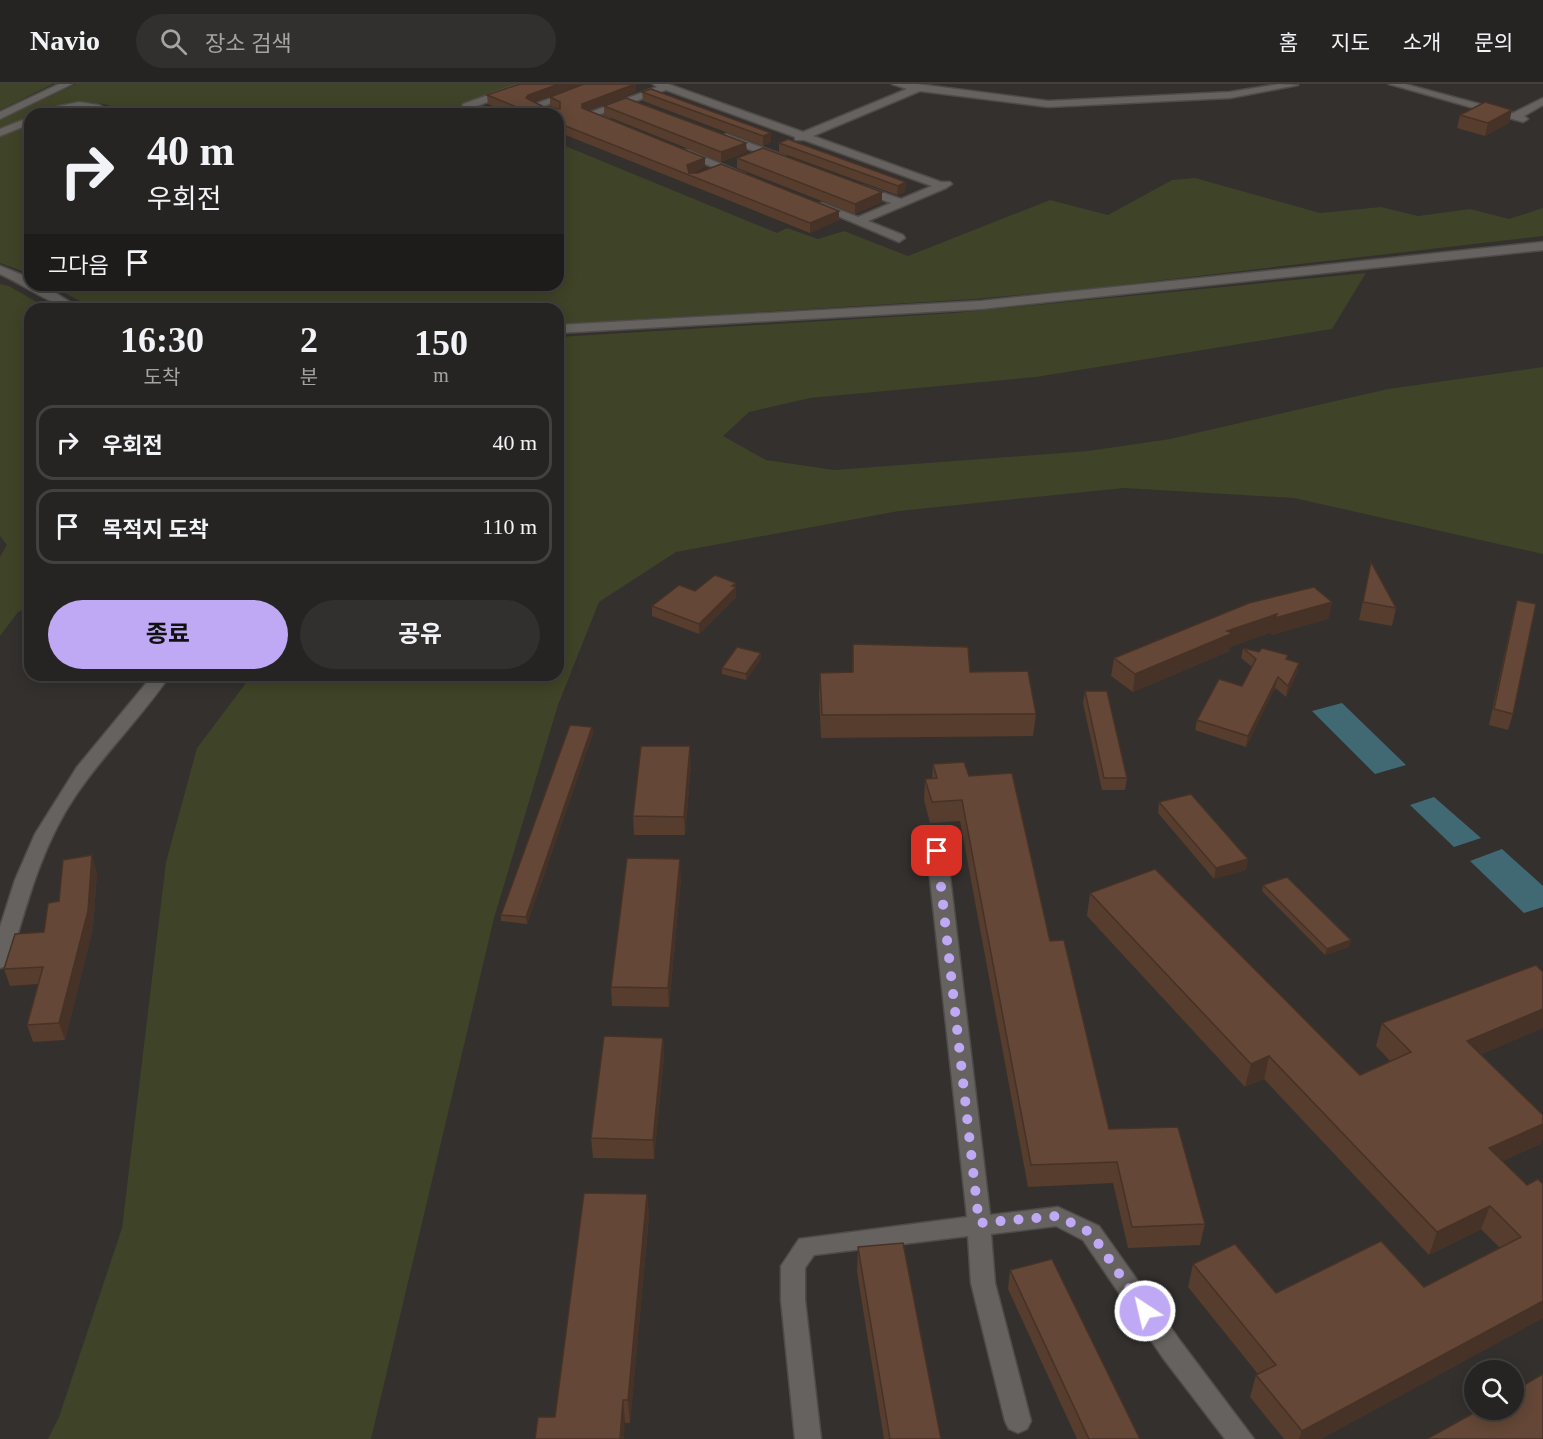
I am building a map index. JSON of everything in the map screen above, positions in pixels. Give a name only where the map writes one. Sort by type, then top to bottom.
[{"type":"street","points":[[0,116],[67,84]]},
{"type":"street","points":[[467,108],[529,84]]},
{"type":"street","points":[[534,106],[601,84]]},
{"type":"street","points":[[897,84],[1001,100],[1048,104],[1230,95],[1291,84]]},
{"type":"street","points":[[1394,84],[1518,118],[1543,101]]},
{"type":"street","points":[[622,128],[588,115],[662,85],[947,184],[859,221]]},
{"type":"street","points":[[703,175],[804,136],[919,87]]},
{"type":"street","points":[[513,98],[539,108]]},
{"type":"street","points":[[626,101],[647,109]]},
{"type":"street","points":[[61,108],[90,105],[97,108]]},
{"type":"street","points":[[0,133],[24,123]]},
{"type":"street","points":[[711,132],[796,163]]},
{"type":"street","points":[[677,150],[754,180]]},
{"type":"street","points":[[848,183],[901,203]]},
{"type":"street","points":[[807,200],[899,238]]},
{"type":"street","points":[[564,329],[981,305],[1543,246]]},
{"type":"street","points":[[0,270],[24,280]]},
{"type":"street","points":[[44,291],[65,303]]},
{"type":"street","points":[[0,960],[43,835],[68,793],[157,681]]},
{"type":"street","points":[[937,851],[979,1223],[983,1283],[1018,1421]]},
{"type":"street","points":[[808,1439],[793,1300],[793,1266],[807,1246],[979,1223],[1058,1216],[1091,1233],[1172,1350],[1241,1439]]},
{"type":"green space","points":[[0,84],[53,84],[0,110]]},
{"type":"green space","points":[[76,84],[519,84],[462,108],[116,108],[101,104],[81,103],[51,108],[25,108]]},
{"type":"green space","points":[[24,109],[24,120],[0,130],[0,120]]},
{"type":"green space","points":[[24,126],[24,272],[0,263],[0,136]]},
{"type":"green space","points":[[564,145],[777,233],[787,228],[818,239],[844,231],[908,256],[1050,200],[1108,215],[1172,180],[1195,178],[1320,213],[1381,207],[1418,216],[1470,209],[1509,219],[1543,208],[1543,236],[1094,288],[975,299],[564,324],[564,303],[84,303],[61,291],[564,291]]},
{"type":"green space","points":[[1366,273],[1332,329],[1036,377],[810,398],[749,412],[723,436],[766,460],[834,470],[1088,451],[1170,439],[1388,389],[1543,367],[1543,554],[1294,498],[1124,488],[899,511],[676,552],[599,602],[558,705],[494,918],[371,1439],[48,1439],[59,1417],[122,1228],[166,862],[197,748],[247,681],[564,681],[564,337],[954,313]]},
{"type":"green space","points":[[0,284],[9,286],[39,303],[24,303],[24,610],[18,612],[0,636],[0,557],[7,545],[0,536]]},
{"type":"water","points":[[1342,703],[1406,765],[1375,774],[1312,711]]},
{"type":"water","points":[[1434,797],[1481,838],[1454,847],[1410,805]]},
{"type":"water","points":[[1502,849],[1543,886],[1543,907],[1524,913],[1470,861]]},
{"type":"building","points":[[520,84],[559,84],[528,95],[526,98],[544,107],[552,108],[519,108],[487,95]]},
{"type":"building","points":[[584,84],[635,84],[582,104],[582,108],[705,158],[687,165],[689,173],[698,173],[721,164],[839,211],[810,223],[564,125],[564,108],[560,108],[560,102],[550,97]]},
{"type":"building","points":[[651,89],[771,133],[763,136],[642,92]]},
{"type":"building","points":[[626,98],[746,143],[721,152],[604,106]]},
{"type":"building","points":[[1485,102],[1512,110],[1488,123],[1460,115]]},
{"type":"building","points":[[788,139],[906,182],[898,186],[779,143]]},
{"type":"building","points":[[763,148],[882,192],[855,204],[737,158]]},
{"type":"building","points":[[1371,562],[1396,608],[1363,602]]},
{"type":"building","points":[[715,575],[736,583],[732,586],[736,587],[699,624],[652,606],[679,585],[695,591]]},
{"type":"building","points":[[1314,587],[1332,602],[1275,618],[1277,614],[1227,631],[1233,633],[1135,674],[1114,658],[1249,603]]},
{"type":"building","points":[[1517,600],[1536,604],[1513,714],[1494,709]]},
{"type":"building","points":[[853,644],[968,647],[970,672],[1028,671],[1036,714],[822,715],[820,673],[853,672]]},
{"type":"building","points":[[737,647],[761,653],[746,674],[722,668]]},
{"type":"building","points":[[1243,648],[1259,652],[1262,648],[1288,655],[1286,659],[1299,663],[1288,686],[1278,677],[1248,736],[1197,720],[1219,679],[1242,686],[1256,659]]},
{"type":"building","points":[[1085,691],[1107,691],[1127,778],[1104,778]]},
{"type":"building","points":[[570,725],[592,727],[526,917],[501,915]]},
{"type":"building","points":[[641,746],[690,746],[684,817],[633,816]]},
{"type":"building","points":[[964,762],[969,776],[1012,773],[1050,941],[1064,940],[1109,1129],[1178,1127],[1205,1224],[1132,1227],[1117,1162],[1031,1165],[962,800],[932,802],[925,779],[937,778],[933,764]]},
{"type":"building","points":[[1191,794],[1248,859],[1216,868],[1159,802]]},
{"type":"building","points":[[92,855],[88,911],[59,1023],[27,1025],[43,967],[4,969],[15,934],[44,932],[48,903],[59,901],[63,860]]},
{"type":"building","points":[[627,858],[680,859],[668,988],[611,987]]},
{"type":"building","points":[[1155,869],[1360,1075],[1411,1052],[1382,1023],[1536,965],[1543,972],[1543,1009],[1467,1041],[1543,1115],[1543,1124],[1489,1148],[1527,1185],[1538,1179],[1543,1184],[1543,1301],[1302,1431],[1256,1375],[1276,1365],[1193,1264],[1235,1244],[1276,1293],[1381,1241],[1424,1287],[1521,1237],[1490,1206],[1437,1232],[1269,1056],[1251,1064],[1090,893]]},
{"type":"building","points":[[1287,877],[1351,940],[1327,949],[1263,885]]},
{"type":"building","points":[[604,1036],[663,1038],[653,1140],[591,1138]]},
{"type":"building","points":[[584,1193],[647,1194],[628,1400],[623,1400],[620,1439],[535,1439],[538,1417],[555,1417]]},
{"type":"building","points":[[903,1243],[941,1439],[890,1439],[858,1247]]},
{"type":"building","points":[[1052,1259],[1140,1439],[1089,1439],[1010,1270]]},
{"type":"building","points":[[1543,1374],[1543,1439],[1427,1439],[1464,1418],[1524,1420],[1524,1385]]},
{"type":"route","points":[[937,851],[979,1223],[1058,1216],[1091,1233],[1145,1311]]}]
